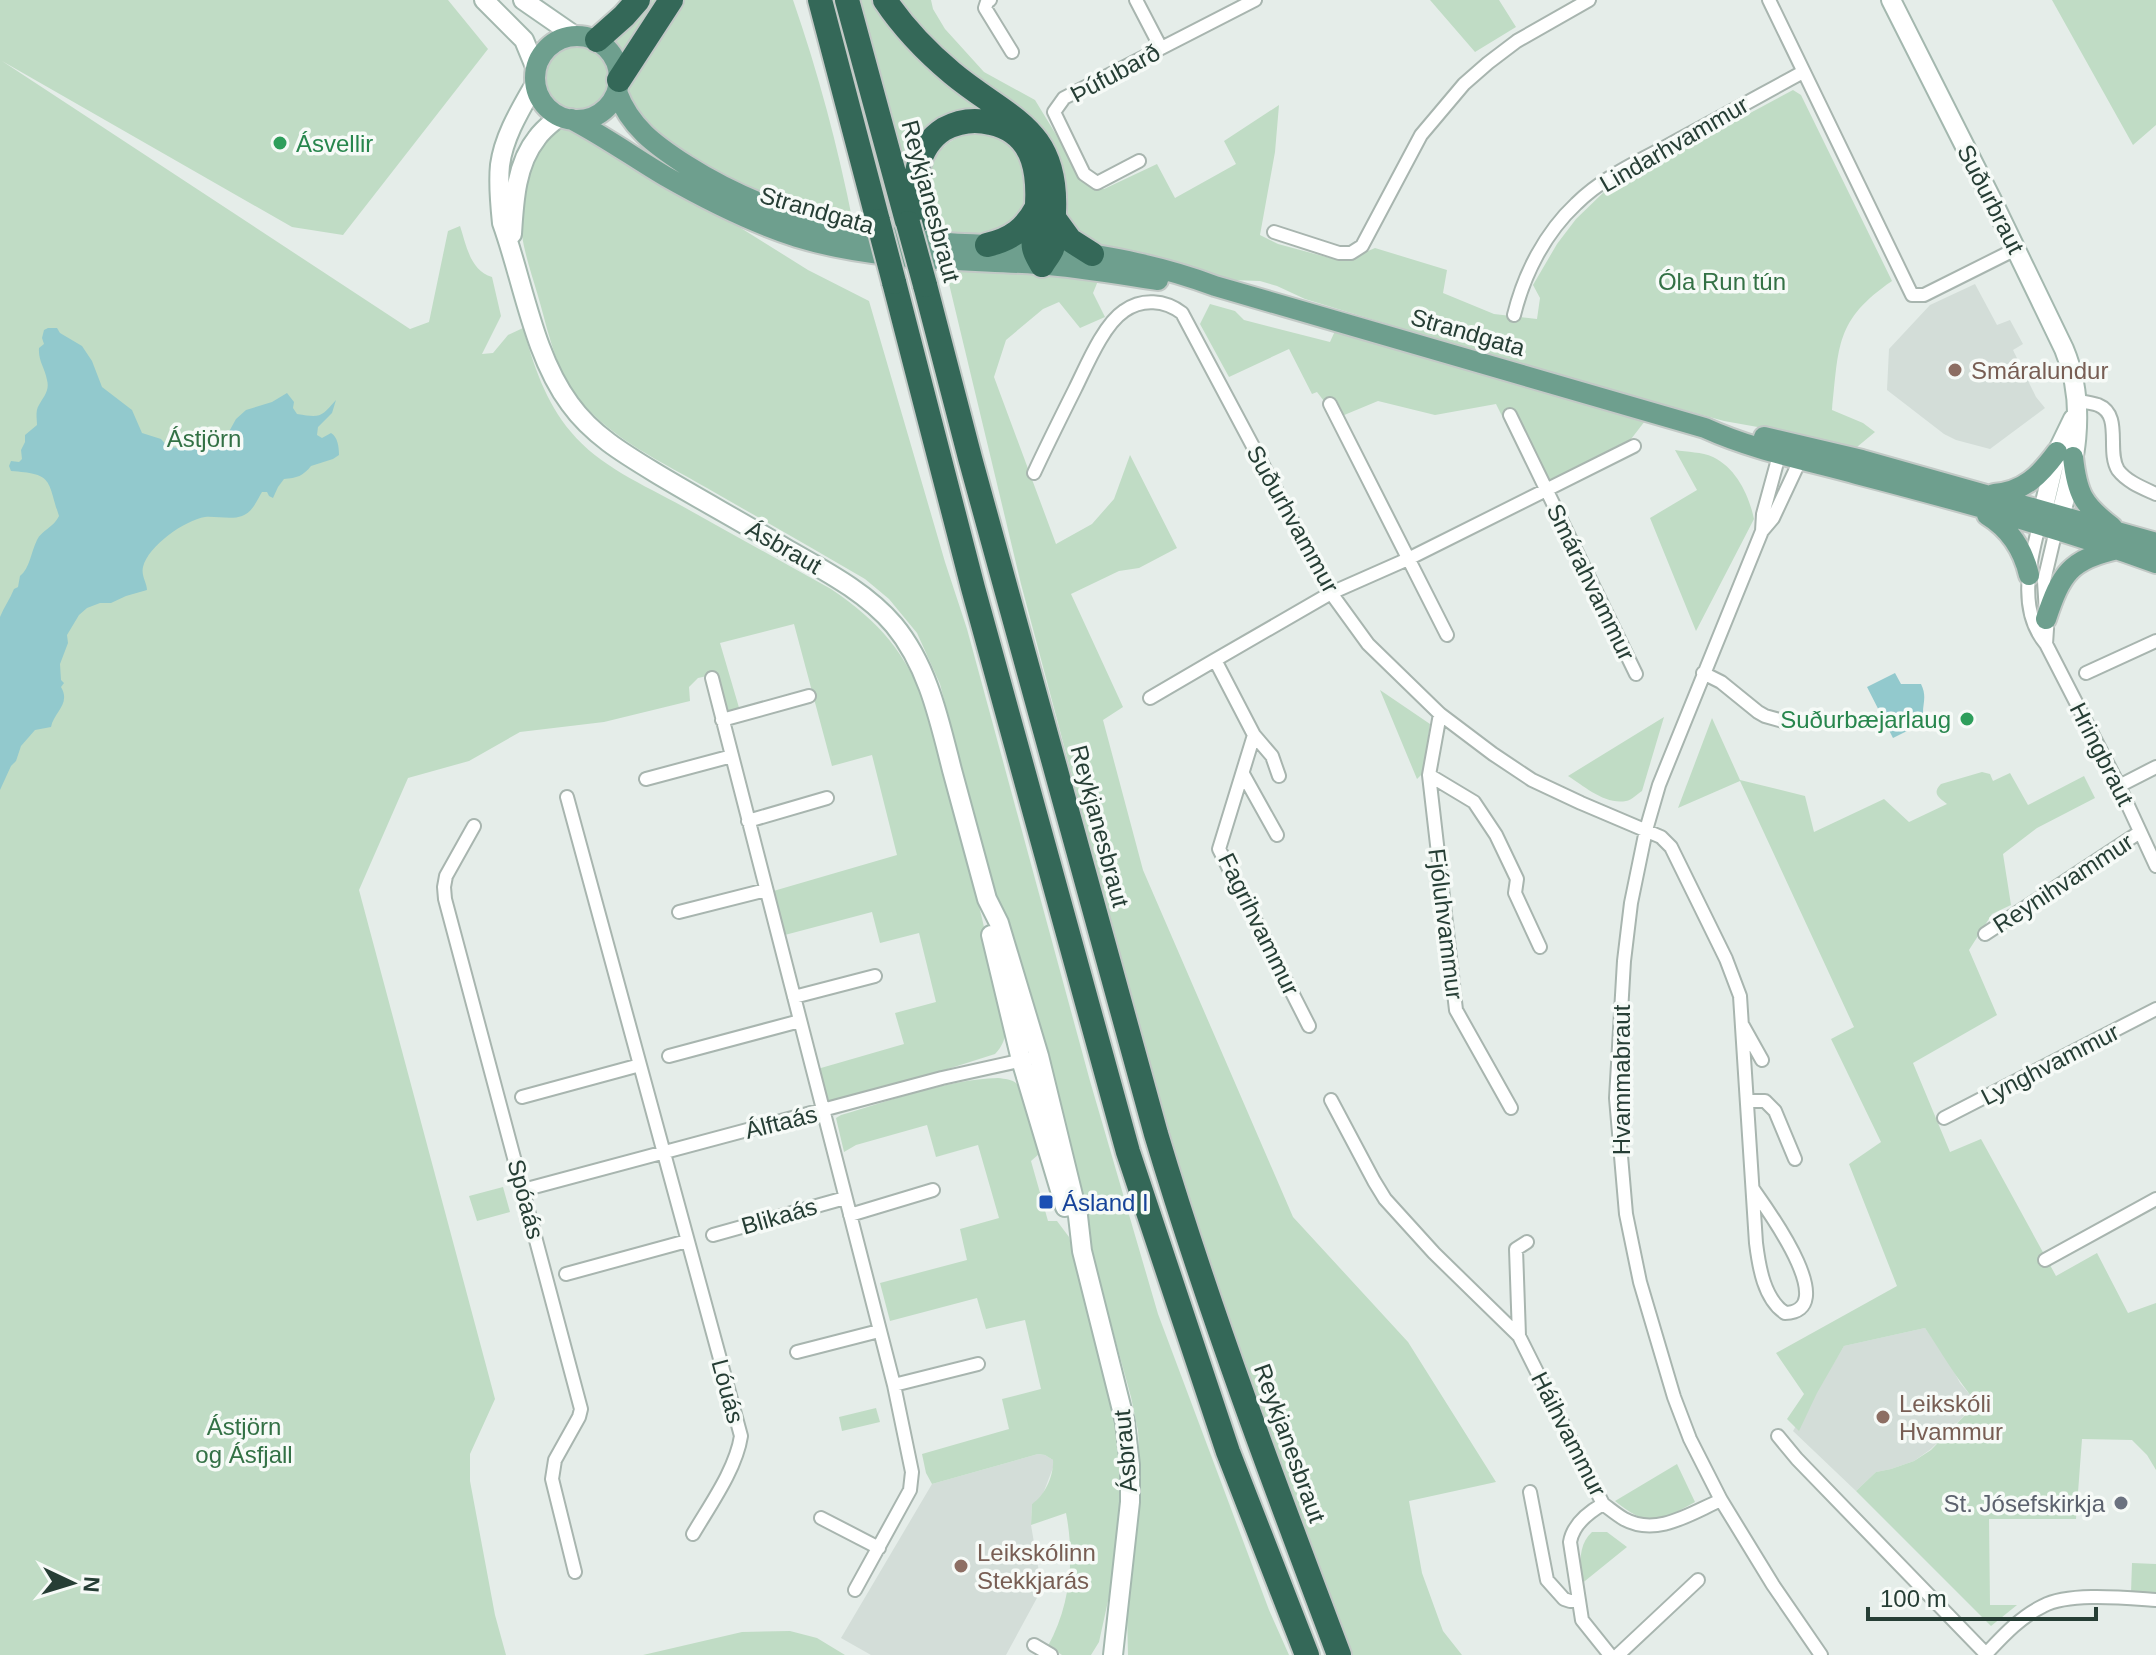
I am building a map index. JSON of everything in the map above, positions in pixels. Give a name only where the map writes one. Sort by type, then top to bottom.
[{"type":"highway","points":[[586,38],[624,16],[638,0]]},
{"type":"highway","points":[[618,86],[671,0]]},
{"type":"highway","points":[[807,0],[838,69]]},
{"type":"highway","points":[[820,0],[973,588],[1128,1152],[1228,1452],[1307,1655]]},
{"type":"highway","name":"Reykjanesbraut","points":[[847,0],[912,224],[916,252],[991,535],[1178,1208],[1207,1296],[1339,1655]]},
{"type":"highway","points":[[885,0],[908,30],[951,72],[1014,118],[1041,144],[1052,174],[1055,199],[1046,212],[1009,239],[987,245]]},
{"type":"highway","points":[[912,224],[919,160],[932,140],[940,132],[966,121],[998,124],[1022,141],[1037,171],[1046,212],[1043,254]]},
{"type":"highway","points":[[1046,212],[1070,240],[1092,254]]},
{"type":"main road","points":[[564,37],[586,38],[605,46],[613,55],[618,67],[618,86],[612,102],[594,116],[566,118],[543,102],[536,75],[540,58],[564,37]]},
{"type":"main road","name":"Strandgata","points":[[618,86],[624,110],[652,140],[695,170],[740,195],[784,212],[836,228],[896,238],[987,245],[1043,254],[1114,273],[1180,284],[1215,286]]},
{"type":"main road","name":"Strandgata","points":[[566,118],[613,142],[707,200],[797,237],[875,255],[1092,254],[1171,270],[1215,286],[1705,428],[1725,429],[2050,520],[2118,541],[2156,563]]},
{"type":"main road","points":[[2029,575],[2025,559],[2008,530],[1976,500],[2016,490],[2065,454],[2083,501],[2118,541],[2068,571],[2056,589],[2046,619]]},
{"type":"main road","name":"Strandgata","points":[[2118,541],[2156,543]]},
{"type":"street","points":[[484,0],[524,40],[536,75]]},
{"type":"street","points":[[523,0],[586,38]]},
{"type":"street","points":[[990,0],[985,8],[988,16],[1012,52]]},
{"type":"street","points":[[1136,0],[1161,48]]},
{"type":"street","name":"Þúfubarð","points":[[1139,161],[1097,183],[1084,174],[1054,112],[1064,98],[1255,0]]},
{"type":"street","points":[[1274,232],[1339,253],[1351,253],[1362,246],[1421,135],[1464,84],[1517,41],[1589,0]]},
{"type":"street","points":[[1769,0],[1912,295],[1924,295],[2016,249]]},
{"type":"street","name":"Suðurbraut","points":[[1891,0],[2064,349],[2073,372],[2078,405]]},
{"type":"street","name":"Lindarhvammur","points":[[1514,315],[1520,290],[1535,258],[1576,204],[1609,177],[1803,72]]},
{"type":"street","name":"Ásbraut","points":[[536,75],[516,117],[500,163],[502,223],[545,359],[557,385],[588,426],[607,443],[830,573],[876,607],[894,625],[916,659],[936,707],[987,899],[988,924],[1030,1058],[1069,1222],[1082,1251],[1125,1422],[1130,1502],[1113,1655]]},
{"type":"street","name":"Ásbraut","points":[[513,252],[514,196],[528,150],[538,136],[566,118]]},
{"type":"street","name":"Suðurhvammur","points":[[1034,473],[1096,346],[1119,315],[1136,305],[1151,302],[1172,306],[1182,313],[1331,593],[1368,644],[1440,714],[1493,754],[1532,780],[1661,837],[1671,847],[1726,959],[1740,996],[1756,1243],[1764,1281],[1779,1309],[1793,1313],[1804,1306],[1806,1285],[1776,1221],[1753,1189]]},
{"type":"street","points":[[1330,404],[1447,635]]},
{"type":"street","points":[[2050,520],[2078,405],[2100,405],[2108,413],[2116,467],[2125,478],[2156,494]]},
{"type":"street","name":"Smárahvammur","points":[[1510,415],[1636,674]]},
{"type":"street","name":"Smárahvammur","points":[[1331,593],[1408,559],[1634,446]]},
{"type":"street","name":"Hvammabraut","points":[[1762,531],[1763,514],[1782,447]]},
{"type":"street","name":"Hvammabraut","points":[[1802,453],[1773,518],[1762,531],[1703,673],[1659,785],[1646,830],[1631,903],[1619,1022],[1616,1098],[1626,1214],[1640,1282],[1674,1397],[1690,1439],[1721,1500],[1821,1655]]},
{"type":"street","name":"Hringbraut","points":[[2050,520],[2029,575],[2032,621],[2119,786],[2156,866]]},
{"type":"street","name":"Hringbraut","points":[[2046,644],[2044,581],[2050,520]]},
{"type":"street","points":[[1150,698],[1331,593]]},
{"type":"street","points":[[2086,673],[2156,641]]},
{"type":"street","points":[[1215,660],[1254,735],[1272,756],[1279,776]]},
{"type":"street","points":[[1703,673],[1721,682],[1758,712],[1783,721]]},
{"type":"street","name":"Blikaás","points":[[712,678],[894,1385],[912,1472],[910,1490],[855,1590]]},
{"type":"street","points":[[722,720],[809,696]]},
{"type":"street","name":"Fjóluhvammur","points":[[1440,714],[1429,775],[1456,1010],[1511,1108]]},
{"type":"street","name":"Fagrihvammur","points":[[1254,735],[1219,849],[1309,1026]]},
{"type":"street","points":[[646,779],[732,756]]},
{"type":"street","points":[[2119,786],[2156,767]]},
{"type":"street","points":[[1243,774],[1277,835]]},
{"type":"street","points":[[1429,775],[1474,802],[1496,835],[1517,879],[1515,893],[1540,947]]},
{"type":"street","name":"Lóuás","points":[[567,797],[741,1436],[734,1462],[693,1534]]},
{"type":"street","points":[[748,821],[827,798]]},
{"type":"street","name":"Spóaás","points":[[474,826],[446,876],[445,899],[581,1409],[555,1460],[552,1479],[575,1572]]},
{"type":"street","name":"Reynihvammur","points":[[1985,934],[2140,832]]},
{"type":"street","points":[[679,912],[766,890]]},
{"type":"street","points":[[794,997],[875,976]]},
{"type":"street","name":"Lynghvammur","points":[[1944,1118],[2156,1009]]},
{"type":"street","points":[[669,1056],[800,1021]]},
{"type":"street","points":[[1741,1024],[1762,1060]]},
{"type":"street","name":"Álftaás","points":[[523,1190],[942,1078],[1030,1058]]},
{"type":"street","points":[[522,1097],[640,1065]]},
{"type":"street","name":"Háihvammur","points":[[1331,1100],[1385,1199],[1434,1253],[1519,1336],[1603,1504],[1626,1520],[1659,1526],[1721,1500]]},
{"type":"street","points":[[1748,1101],[1765,1101],[1775,1111],[1795,1159]]},
{"type":"street","name":"Blikaás","points":[[850,1215],[933,1190]]},
{"type":"street","name":"Blikaás","points":[[713,1235],[845,1198]]},
{"type":"street","points":[[2045,1260],[2156,1199]]},
{"type":"street","points":[[566,1274],[687,1241]]},
{"type":"street","name":"Háihvammur","points":[[1519,1336],[1516,1249],[1527,1242]]},
{"type":"street","points":[[797,1352],[879,1331]]},
{"type":"street","points":[[894,1385],[978,1364]]},
{"type":"street","points":[[1778,1436],[1986,1655],[2008,1631],[2044,1605],[2060,1600],[2106,1597],[2156,1600]]},
{"type":"street","points":[[1530,1492],[1547,1580],[1564,1599],[1579,1601]]},
{"type":"street","points":[[1603,1504],[1583,1518],[1571,1534],[1571,1551],[1582,1620],[1610,1655]]},
{"type":"street","points":[[821,1518],[879,1548]]},
{"type":"street","points":[[1618,1655],[1698,1580]]},
{"type":"street","points":[[1034,1645],[1051,1655]]},
{"type":"shaded area","name":"Smáralundur","points":[[1975,284],[1997,325],[2010,320],[2023,344],[2013,350],[2036,397],[2045,408],[1990,449],[1944,434],[1887,390],[1889,349],[1930,305]]},
{"type":"shaded area","name":"Leikskóli Hvammur","points":[[1925,1328],[1960,1383],[1977,1403],[1931,1449],[1914,1461],[1876,1472],[1856,1491],[1793,1431],[1844,1346]]},
{"type":"shaded area","name":"Leikskólinn Stekkjarás","points":[[1038,1454],[1053,1460],[1054,1465],[1041,1499],[1032,1504],[1031,1525],[1040,1578],[1038,1596],[1006,1655],[871,1655],[841,1638],[932,1484]]},
{"type":"green space","name":"Ástjörn og Ásfjall","points":[[0,0],[448,0],[488,49],[343,235],[292,227],[2,61],[410,329],[429,322],[448,231],[460,226],[474,263],[492,277],[501,316],[482,354],[493,353],[508,335],[523,328],[547,395],[582,444],[623,474],[831,589],[849,602],[877,627],[900,654],[927,707],[1007,1027],[1002,1045],[995,1054],[847,1101],[828,1102],[822,1098],[814,1070],[904,1044],[895,1013],[936,1002],[919,933],[880,943],[872,912],[781,936],[770,892],[897,855],[872,755],[832,766],[794,624],[720,643],[740,711],[726,714],[716,674],[698,678],[689,687],[690,701],[604,722],[520,732],[469,761],[408,778],[359,890],[495,1399],[470,1454],[470,1481],[495,1615],[506,1655],[0,1655]]},
{"type":"green space","points":[[649,0],[665,0],[625,57],[612,41]]},
{"type":"green space","points":[[683,0],[793,0],[827,110],[853,223],[786,204],[716,173],[663,140],[629,104],[629,85]]},
{"type":"green space","points":[[859,0],[872,0],[890,25],[999,114],[965,115],[906,185]]},
{"type":"green space","name":"Óla Run tún","points":[[895,0],[931,0],[945,29],[984,72],[1035,100],[1085,182],[1104,189],[1157,164],[1175,198],[1236,164],[1224,141],[1279,105],[1275,152],[1260,235],[1278,244],[1347,260],[1375,248],[1447,270],[1443,293],[1494,314],[1537,319],[1540,298],[1533,285],[1576,219],[1605,191],[1793,90],[1801,95],[1892,281],[1873,295],[1850,322],[1843,336],[1836,368],[1832,410],[1863,423],[1875,432],[1851,452],[1808,436],[1724,421],[1535,369],[1305,299],[1260,281],[1231,280],[1147,258],[1099,250],[1068,223],[1064,192],[965,74]]},
{"type":"green space","points":[[1430,0],[1499,0],[1516,27],[1475,52]]},
{"type":"green space","points":[[2052,0],[2156,0],[2156,125],[2133,145]]},
{"type":"green space","points":[[578,46],[591,49],[601,56],[608,66],[611,79],[608,92],[601,102],[591,109],[578,112],[565,109],[555,102],[548,92],[545,79],[548,66],[555,56],[565,49]]},
{"type":"green space","points":[[567,124],[578,126],[808,270],[869,301],[967,629],[1090,1081],[1158,1314],[1269,1610],[1289,1655],[1128,1655],[1127,1615],[1140,1495],[1138,1431],[1027,991],[987,866],[940,684],[917,633],[889,599],[865,579],[621,438],[591,413],[570,387],[549,336],[525,249],[520,213],[522,189],[532,154],[546,135]]},
{"type":"green space","points":[[967,133],[987,133],[1010,143],[1025,163],[1030,194],[1017,222],[981,237],[937,235],[929,188],[932,165],[945,146]]},
{"type":"green space","points":[[945,267],[1100,276],[1093,293],[1105,317],[1080,328],[1059,302],[1043,309],[1006,340],[994,377],[1056,544],[1092,524],[1114,499],[1130,455],[1177,548],[1139,568],[1119,571],[1071,594],[1123,707],[1103,720],[1143,870],[1293,1217],[1408,1342],[1496,1482],[1409,1501],[1422,1573],[1443,1631],[1462,1655],[1353,1655],[1212,1277],[1140,1032],[1021,584]]},
{"type":"green space","points":[[1210,304],[1235,311],[1244,320],[1330,342],[1335,331],[1645,421],[1621,452],[1538,488],[1496,404],[1435,415],[1378,401],[1337,418],[1317,392],[1312,394],[1289,349],[1229,377],[1200,324]]},
{"type":"green space","points":[[1675,450],[1709,455],[1728,468],[1745,492],[1754,519],[1696,631],[1650,518],[1697,490]]},
{"type":"green space","points":[[1380,690],[1430,724],[1423,773],[1417,779]]},
{"type":"green space","points":[[1664,717],[1642,791],[1632,798],[1626,801],[1610,800],[1568,776]]},
{"type":"green space","points":[[1712,718],[1740,780],[1805,796],[1814,832],[1884,799],[1909,822],[1947,804],[1937,793],[1941,784],[1982,772],[1990,774],[1993,781],[2010,773],[2028,805],[2084,776],[2095,798],[2037,828],[2003,854],[2011,905],[1992,914],[1969,950],[1997,1015],[1913,1063],[1950,1152],[1981,1139],[2056,1276],[2097,1253],[2128,1313],[2156,1303],[2156,1470],[2132,1440],[2082,1439],[2076,1519],[1989,1519],[1990,1605],[2017,1605],[1991,1626],[1856,1491],[1876,1472],[1914,1461],[1931,1450],[1977,1403],[1925,1328],[1844,1346],[1799,1431],[1787,1419],[1804,1394],[1776,1353],[1897,1286],[1849,1164],[1881,1142],[1831,1039],[1854,1027],[1740,781],[1678,808]]},
{"type":"green space","points":[[998,1078],[1017,1084],[1028,1106],[1039,1154],[1031,1161],[1048,1221],[1057,1221],[1069,1237],[1120,1442],[1124,1481],[1119,1551],[1099,1642],[1091,1655],[1062,1655],[1048,1646],[1061,1615],[1069,1582],[1070,1548],[1066,1513],[1031,1525],[1032,1504],[1048,1485],[1053,1460],[1038,1454],[932,1484],[922,1454],[1009,1429],[1002,1399],[1041,1389],[1025,1320],[986,1329],[977,1298],[890,1321],[880,1283],[967,1260],[960,1229],[999,1218],[978,1145],[936,1157],[927,1125],[856,1145],[844,1152],[836,1118],[938,1087]]},
{"type":"green space","points":[[503,1187],[510,1212],[477,1221],[469,1196]]},
{"type":"green space","points":[[876,1408],[880,1422],[842,1431],[839,1417]]},
{"type":"green space","points":[[1677,1464],[1695,1502],[1673,1514],[1646,1519],[1615,1501]]},
{"type":"green space","points":[[1592,1532],[1607,1532],[1627,1547],[1580,1585],[1582,1550]]},
{"type":"green space","points":[[2132,1563],[2156,1564],[2156,1594],[2131,1593]]},
{"type":"green space","points":[[790,1631],[817,1638],[845,1655],[643,1655],[742,1632]]},
{"type":"water","name":"Ástjörn","points":[[57,328],[82,346],[92,361],[102,387],[132,410],[142,433],[161,439],[167,446],[177,448],[185,446],[186,442],[193,443],[200,427],[226,437],[236,419],[246,410],[272,402],[287,393],[294,402],[293,408],[297,414],[320,415],[336,400],[332,413],[318,427],[317,435],[322,438],[331,433],[338,443],[339,455],[311,466],[299,476],[284,479],[273,498],[262,492],[252,509],[242,516],[205,517],[178,529],[146,559],[143,570],[147,590],[111,603],[100,603],[79,615],[67,635],[68,643],[60,664],[64,683],[61,687],[63,703],[51,727],[35,730],[21,746],[0,790],[0,617],[14,589],[18,587],[37,540],[59,516],[47,481],[35,474],[11,471],[9,466],[11,461],[19,462],[22,459],[25,435],[37,425],[37,410],[47,391],[39,348],[44,344],[44,330]]},
{"type":"water","points":[[1895,673],[1901,684],[1921,684],[1925,722],[1893,738],[1867,687]]},
{"type":"place","name":"Ásvellir","points":[[280,143]]},
{"type":"place","name":"Smáralundur","points":[[1955,370]]},
{"type":"place","name":"Suðurbæjarlaug","points":[[1967,719]]},
{"type":"place","name":"Ásland I","points":[[1046,1202]]},
{"type":"place","name":"Leikskóli Hvammur","points":[[1883,1417]]},
{"type":"place","name":"St. Jósefskirkja","points":[[2121,1503]]},
{"type":"place","name":"Leikskólinn Stekkjarás","points":[[961,1566]]}]
